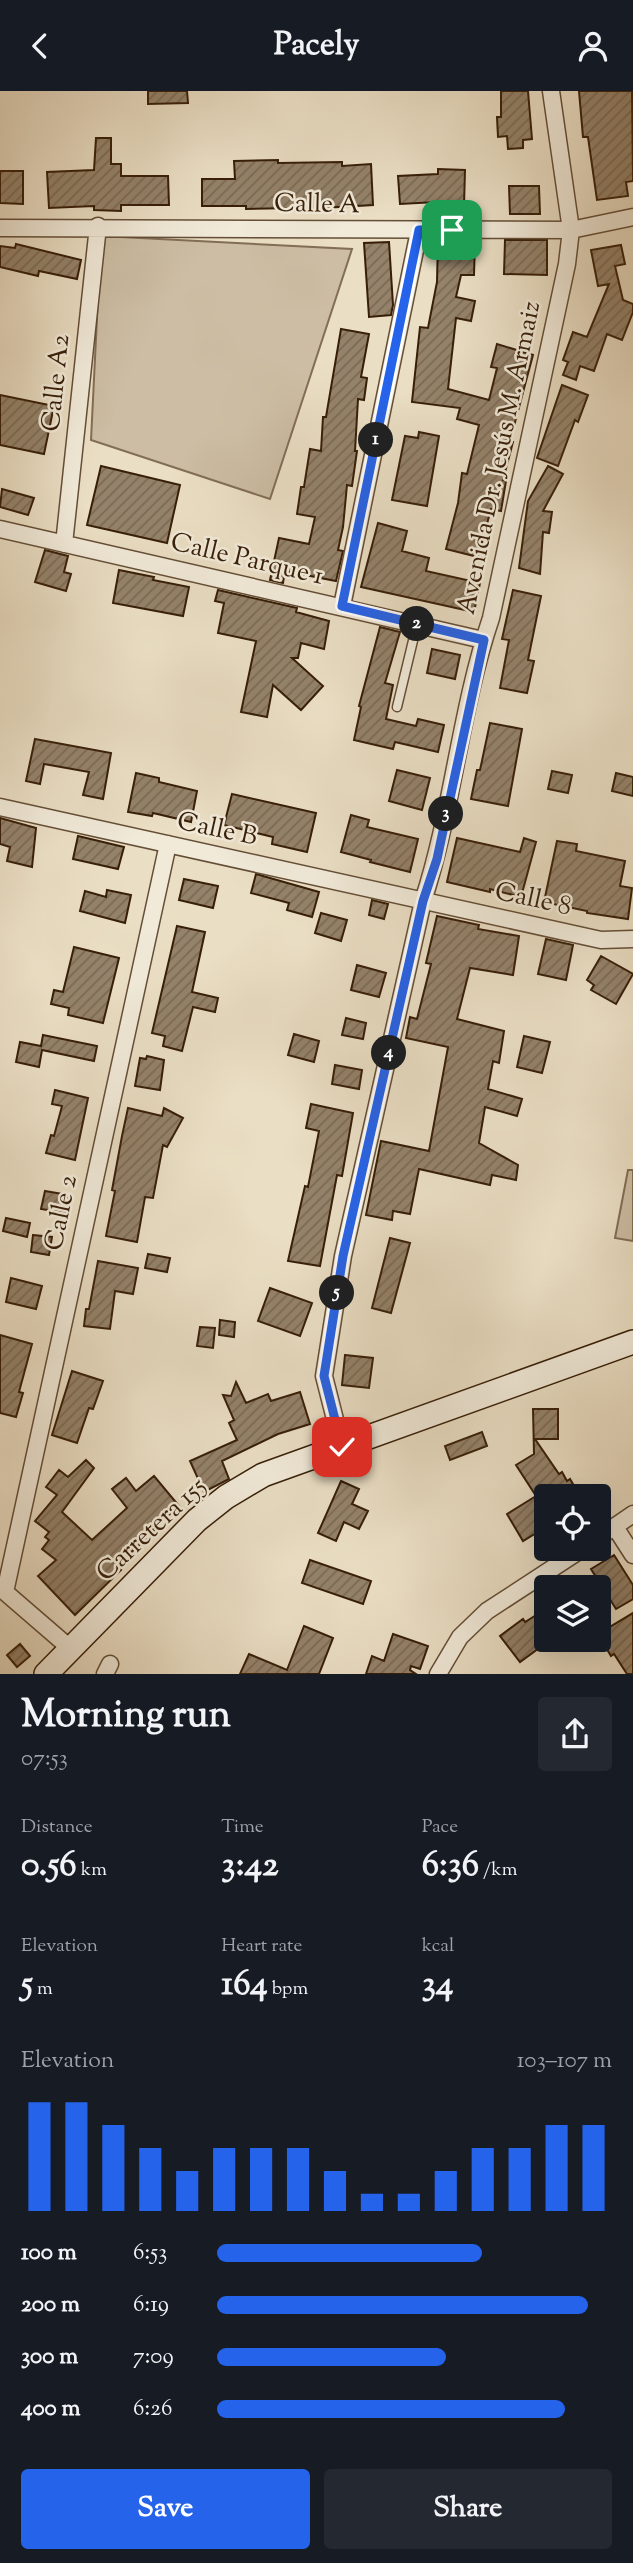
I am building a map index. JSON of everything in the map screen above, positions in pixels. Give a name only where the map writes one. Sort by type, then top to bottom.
[{"type":"street","name":"Avenida Dr. Jesús M. Armaiz","points":[[342,1447],[324,1376],[343,1256],[423,901],[437,859],[564,278],[570,230],[551,91]]},
{"type":"street","name":"Calle A","points":[[0,228],[98,226],[570,230],[633,216]]},
{"type":"street","name":"Calle A2","points":[[64,544],[98,226]]},
{"type":"street","points":[[342,606],[419,230]]},
{"type":"street","name":"Calle Parque 1","points":[[0,529],[484,640]]},
{"type":"street","name":"Calle B","points":[[0,807],[423,901]]},
{"type":"street","name":"Calle 2","points":[[3,1593],[168,844]]},
{"type":"street","name":"Calle 8","points":[[423,901],[600,940],[633,939]]},
{"type":"street","name":"Carretera 155","points":[[46,1674],[197,1520],[226,1497],[263,1475],[633,1342]]},
{"type":"street","points":[[611,1530],[633,1514]]},
{"type":"street","points":[[615,1527],[633,1555]]},
{"type":"street","points":[[438,1674],[460,1637],[487,1611],[564,1561]]},
{"type":"street","points":[[3,1593],[71,1649]]},
{"type":"lane","points":[[397,707],[417,624]]},
{"type":"shaded area","points":[[101,236],[352,249],[270,499],[91,440]]},
{"type":"shaded area","points":[[628,1170],[633,1170],[633,1241],[615,1238]]},
{"type":"building","points":[[148,91],[187,91],[188,103],[148,104]]},
{"type":"building","points":[[501,91],[528,91],[532,139],[523,140],[523,148],[508,149],[507,136],[498,137],[497,117],[501,117]]},
{"type":"building","points":[[579,91],[632,91],[633,181],[626,182],[628,196],[597,200],[588,137],[583,137]]},
{"type":"building","points":[[96,138],[111,138],[111,164],[121,164],[121,176],[168,176],[169,205],[121,205],[121,211],[94,210],[94,206],[49,208],[47,172],[94,170]]},
{"type":"building","points":[[278,160],[278,163],[342,162],[342,166],[371,164],[373,205],[322,208],[322,211],[202,206],[202,179],[235,179],[234,161]]},
{"type":"building","points":[[438,169],[465,170],[464,206],[437,205],[437,202],[400,204],[398,176],[438,174]]},
{"type":"building","points":[[0,171],[23,171],[23,204],[0,203]]},
{"type":"building","points":[[509,186],[539,186],[540,214],[510,214]]},
{"type":"building","points":[[438,240],[475,240],[474,275],[461,275],[456,297],[475,301],[471,321],[456,318],[448,389],[489,400],[497,368],[491,367],[497,344],[533,355],[510,441],[513,442],[503,480],[506,481],[501,511],[491,509],[478,557],[446,549],[458,503],[462,473],[467,474],[479,425],[457,419],[460,408],[412,402],[420,327],[428,328],[437,282]]},
{"type":"building","points":[[505,240],[547,240],[547,275],[504,274]]},
{"type":"building","points":[[389,242],[393,305],[391,315],[369,317],[364,243]]},
{"type":"building","points":[[16,244],[81,260],[77,279],[39,271],[38,276],[0,267],[0,246],[15,248]]},
{"type":"building","points":[[621,245],[625,264],[615,266],[623,300],[633,304],[633,312],[622,340],[607,334],[594,371],[580,366],[576,380],[563,375],[568,362],[563,360],[573,332],[587,337],[609,284],[598,286],[591,250]]},
{"type":"building","points":[[341,329],[369,334],[361,377],[367,378],[364,400],[358,399],[357,451],[352,486],[347,485],[338,550],[343,551],[336,581],[285,571],[283,583],[270,580],[279,538],[309,544],[315,517],[297,514],[301,487],[304,487],[310,449],[321,451],[323,417],[326,417]]},
{"type":"building","points":[[562,385],[588,395],[578,422],[575,420],[558,466],[537,458]]},
{"type":"building","points":[[0,395],[54,406],[44,454],[0,445]]},
{"type":"building","points":[[419,432],[439,436],[427,506],[392,500],[405,436],[418,438]]},
{"type":"building","points":[[101,466],[180,485],[167,543],[87,525]]},
{"type":"building","points":[[548,466],[563,474],[543,511],[552,512],[549,533],[543,532],[540,574],[519,568],[528,501]]},
{"type":"building","points":[[2,489],[34,498],[28,515],[0,507]]},
{"type":"building","points":[[378,523],[407,531],[402,551],[429,558],[426,571],[480,583],[474,612],[361,587]]},
{"type":"building","points":[[45,550],[68,556],[64,572],[71,574],[66,591],[35,582]]},
{"type":"building","points":[[119,570],[189,587],[183,616],[113,603]]},
{"type":"building","points":[[218,590],[297,608],[296,612],[329,621],[324,649],[301,643],[298,658],[292,658],[323,686],[301,710],[273,685],[267,717],[241,712],[256,641],[218,633],[224,603],[215,601]]},
{"type":"building","points":[[513,590],[541,596],[528,660],[534,661],[527,693],[500,688],[509,640],[502,639]]},
{"type":"building","points":[[380,627],[400,632],[385,683],[393,685],[386,719],[416,726],[418,719],[444,725],[438,752],[395,742],[393,749],[354,740],[361,707],[359,706]]},
{"type":"building","points":[[432,649],[460,655],[455,679],[427,673]]},
{"type":"building","points":[[490,723],[522,729],[508,806],[471,799]]},
{"type":"building","points":[[35,739],[111,753],[103,799],[83,795],[89,772],[44,764],[40,784],[26,781]]},
{"type":"building","points":[[397,770],[430,778],[422,810],[389,801]]},
{"type":"building","points":[[552,771],[572,775],[568,793],[548,789]]},
{"type":"building","points":[[136,773],[159,778],[159,782],[197,791],[191,822],[153,813],[152,816],[128,812]]},
{"type":"building","points":[[616,773],[633,777],[633,796],[612,791]]},
{"type":"building","points":[[232,794],[316,813],[307,852],[272,844],[273,837],[224,825]]},
{"type":"building","points":[[351,815],[369,820],[367,827],[418,839],[410,872],[341,852]]},
{"type":"building","points":[[0,818],[36,828],[32,867],[7,861],[10,847],[0,844]]},
{"type":"building","points":[[78,836],[124,847],[118,869],[73,859]]},
{"type":"building","points":[[457,838],[520,852],[524,838],[536,842],[521,897],[447,882]]},
{"type":"building","points":[[557,841],[577,844],[576,851],[625,861],[620,886],[632,888],[628,919],[587,913],[544,902]]},
{"type":"building","points":[[256,874],[319,892],[312,917],[287,910],[289,903],[251,893]]},
{"type":"building","points":[[184,879],[218,886],[213,908],[179,900]]},
{"type":"building","points":[[107,890],[131,895],[125,923],[80,911],[85,891],[106,897]]},
{"type":"building","points":[[372,900],[388,904],[384,919],[369,915]]},
{"type":"building","points":[[321,913],[347,920],[341,941],[315,933]]},
{"type":"building","points":[[437,916],[479,925],[478,929],[519,936],[513,975],[470,968],[457,1019],[504,1031],[499,1063],[493,1061],[488,1089],[522,1099],[517,1116],[485,1107],[479,1143],[518,1165],[516,1180],[492,1175],[490,1185],[419,1169],[410,1214],[393,1211],[392,1220],[366,1215],[381,1141],[429,1151],[448,1047],[406,1038],[410,1017],[417,1019],[431,964],[426,963]]},
{"type":"building","points":[[177,926],[205,932],[192,992],[218,998],[215,1012],[193,1007],[182,1051],[163,1046],[165,1036],[152,1033]]},
{"type":"building","points":[[546,939],[573,945],[566,980],[538,974]]},
{"type":"building","points":[[74,947],[119,958],[103,1023],[68,1015],[69,1008],[51,1004],[54,990],[63,992]]},
{"type":"building","points":[[601,956],[633,974],[616,1004],[591,990],[594,985],[587,980]]},
{"type":"building","points":[[357,965],[386,973],[379,997],[351,990]]},
{"type":"building","points":[[346,1018],[366,1023],[363,1039],[342,1035]]},
{"type":"building","points":[[294,1034],[319,1041],[314,1062],[288,1055]]},
{"type":"building","points":[[43,1035],[97,1046],[94,1061],[42,1050],[39,1067],[16,1062],[20,1042],[41,1046]]},
{"type":"building","points":[[524,1036],[550,1042],[542,1073],[517,1067]]},
{"type":"building","points":[[147,1056],[164,1060],[160,1090],[135,1086],[140,1058],[146,1059]]},
{"type":"building","points":[[335,1065],[362,1070],[359,1089],[332,1084]]},
{"type":"building","points":[[55,1090],[88,1098],[75,1160],[46,1153],[62,1106],[52,1104]]},
{"type":"building","points":[[311,1104],[353,1113],[342,1176],[337,1175],[320,1266],[288,1261],[305,1186],[308,1187],[319,1131],[306,1128]]},
{"type":"building","points":[[128,1108],[162,1116],[164,1108],[183,1118],[167,1147],[163,1145],[153,1198],[145,1197],[137,1242],[106,1236]]},
{"type":"building","points":[[45,1191],[69,1195],[66,1213],[41,1209]]},
{"type":"building","points":[[6,1218],[30,1223],[27,1237],[3,1231]]},
{"type":"building","points":[[33,1235],[52,1237],[49,1255],[31,1252]]},
{"type":"building","points":[[390,1238],[410,1243],[391,1313],[372,1308]]},
{"type":"building","points":[[148,1254],[170,1258],[167,1272],[145,1268]]},
{"type":"building","points":[[98,1261],[138,1268],[133,1294],[115,1291],[110,1329],[84,1326]]},
{"type":"building","points":[[11,1278],[42,1286],[36,1309],[6,1302]]},
{"type":"building","points":[[270,1288],[312,1303],[300,1336],[258,1321]]},
{"type":"building","points":[[220,1320],[235,1322],[234,1337],[219,1335]]},
{"type":"building","points":[[200,1327],[215,1328],[213,1348],[197,1346]]},
{"type":"building","points":[[0,1335],[32,1344],[19,1392],[23,1393],[16,1417],[0,1413]]},
{"type":"building","points":[[345,1355],[373,1358],[369,1388],[342,1385]]},
{"type":"building","points":[[72,1371],[103,1381],[93,1409],[89,1408],[77,1443],[52,1435]]},
{"type":"building","points":[[236,1382],[246,1403],[268,1394],[271,1401],[300,1392],[310,1424],[278,1434],[222,1461],[229,1479],[204,1492],[190,1461],[237,1440],[229,1423],[234,1420],[223,1395],[231,1396]]},
{"type":"building","points":[[533,1409],[558,1409],[558,1439],[535,1439],[559,1474],[562,1472],[567,1481],[570,1479],[573,1484],[534,1484],[534,1493],[516,1465],[534,1454]]},
{"type":"building","points":[[482,1432],[487,1446],[450,1460],[445,1446]]},
{"type":"building","points":[[86,1460],[94,1468],[62,1512],[92,1540],[127,1508],[112,1489],[126,1478],[136,1491],[154,1476],[179,1506],[117,1565],[121,1570],[75,1615],[38,1576],[56,1560],[42,1549],[49,1540],[45,1537],[49,1532],[35,1521],[57,1495],[46,1487],[59,1470],[68,1477]]},
{"type":"building","points":[[341,1481],[359,1489],[352,1504],[368,1511],[359,1529],[344,1522],[336,1541],[318,1533]]},
{"type":"building","points":[[534,1497],[534,1534],[523,1541],[507,1514]]},
{"type":"building","points":[[614,1555],[633,1585],[633,1599],[616,1609],[611,1601],[611,1575],[595,1575],[591,1569],[604,1561],[611,1561]]},
{"type":"building","points":[[310,1560],[371,1581],[363,1604],[302,1583]]},
{"type":"building","points":[[633,1613],[633,1674],[627,1674],[614,1654],[611,1656],[609,1652],[611,1652],[611,1626]]},
{"type":"building","points":[[534,1616],[534,1652],[520,1662],[500,1636],[523,1619],[525,1622]]},
{"type":"building","points":[[304,1626],[333,1638],[319,1674],[240,1674],[249,1654],[287,1670]]},
{"type":"building","points":[[393,1634],[428,1646],[420,1669],[411,1666],[410,1670],[416,1674],[366,1674],[372,1656],[384,1661]]},
{"type":"building","points":[[20,1644],[30,1656],[17,1667],[7,1655]]},
{"type":"route","points":[[342,1447],[324,1376],[343,1256],[423,901],[437,859],[484,640],[342,606],[419,230],[452,230]]}]
